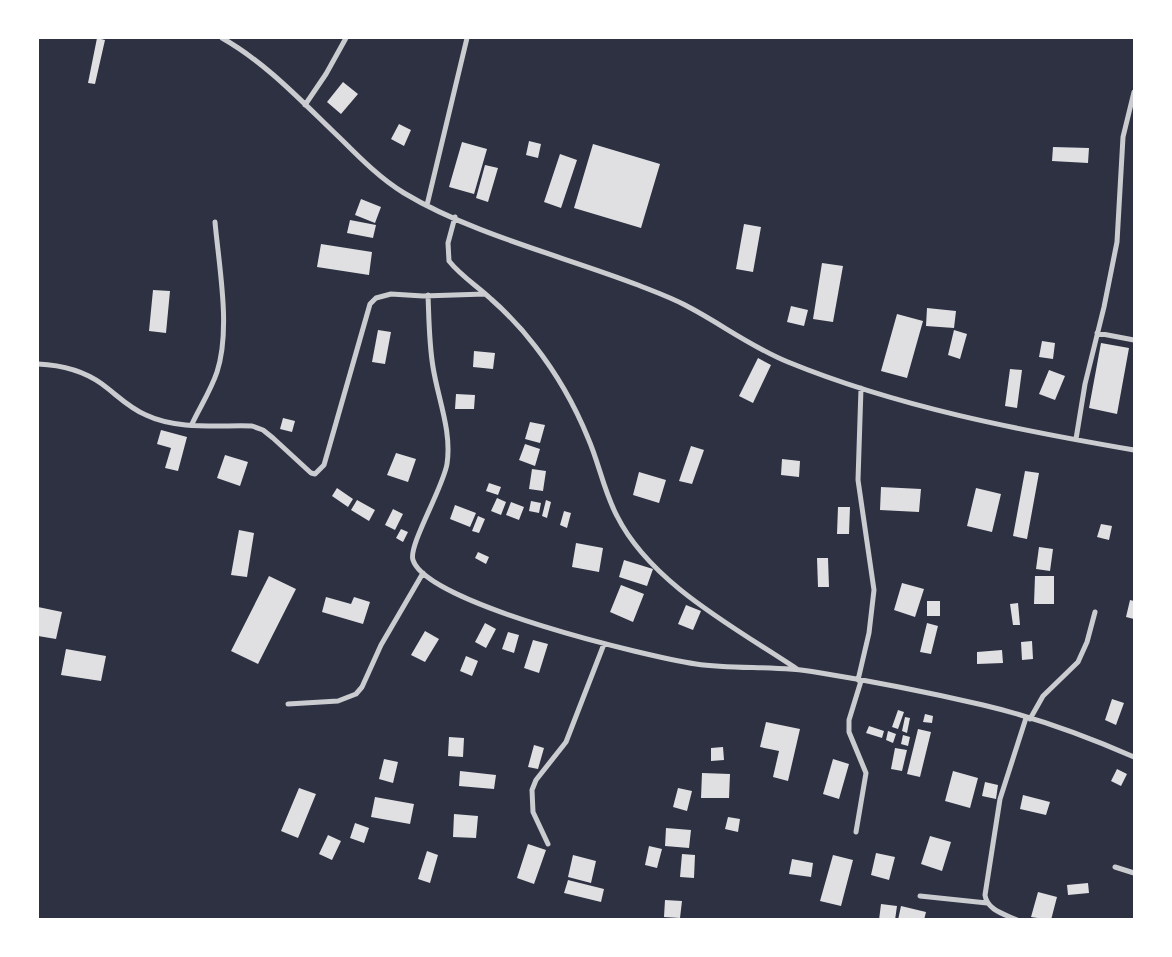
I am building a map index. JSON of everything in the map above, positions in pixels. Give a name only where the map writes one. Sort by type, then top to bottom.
[{"type":"street","points":[[222,38],[239,48],[276,77],[371,169],[404,193],[427,205],[651,290],[686,305],[767,353],[862,388],[944,412],[1076,440],[1134,450]]},
{"type":"street","points":[[305,104],[326,74],[346,38]]},
{"type":"street","points":[[427,205],[467,38]]},
{"type":"street","points":[[1076,440],[1085,384],[1117,242],[1123,137],[1134,92]]},
{"type":"street","points":[[455,217],[448,243],[449,261],[485,294],[535,346],[561,384],[578,413],[589,439],[616,516],[632,542],[652,566],[682,590],[798,670]]},
{"type":"street","points":[[192,424],[217,372],[220,351],[221,298],[215,222]]},
{"type":"street","points":[[38,364],[64,368],[86,375],[125,403],[148,416],[192,424],[252,426],[263,430],[311,473],[319,473],[324,465],[370,304],[376,298],[391,294],[485,294]]},
{"type":"street","points":[[428,295],[433,369],[445,419],[448,444],[447,464],[440,491],[412,550],[414,563],[423,573],[491,609],[604,644],[699,664],[798,670],[984,705],[1134,757]]},
{"type":"street","points":[[1097,333],[1134,340]]},
{"type":"street","points":[[856,832],[866,773],[861,756],[852,741],[849,726],[869,633],[874,590],[858,480],[862,388]]},
{"type":"street","points":[[288,704],[338,701],[356,694],[362,687],[381,645],[423,573]]},
{"type":"street","points":[[987,903],[985,895],[1000,799],[1028,719],[1043,696],[1078,662],[1083,654],[1095,612]]},
{"type":"street","points":[[548,844],[533,812],[532,790],[536,780],[566,742],[604,644]]},
{"type":"street","points":[[1115,867],[1134,873]]},
{"type":"street","points":[[920,896],[987,903],[1017,920]]},
{"type":"building","points":[[97,38],[105,40],[95,84],[88,83]]},
{"type":"building","points":[[343,82],[358,94],[341,114],[327,102]]},
{"type":"building","points":[[399,124],[411,130],[404,146],[391,139]]},
{"type":"building","points":[[529,141],[541,144],[538,158],[526,155]]},
{"type":"building","points":[[462,142],[487,149],[474,194],[449,187]]},
{"type":"building","points":[[593,144],[660,164],[641,228],[574,208]]},
{"type":"building","points":[[1053,147],[1089,148],[1088,163],[1052,161]]},
{"type":"building","points":[[560,154],[577,160],[561,208],[544,202]]},
{"type":"building","points":[[485,165],[498,168],[488,202],[476,198]]},
{"type":"building","points":[[361,199],[381,207],[375,223],[355,215]]},
{"type":"building","points":[[350,220],[376,225],[373,238],[347,233]]},
{"type":"building","points":[[744,224],[761,227],[753,272],[736,269]]},
{"type":"building","points":[[321,244],[372,252],[369,275],[317,267]]},
{"type":"building","points":[[822,263],[843,266],[833,322],[813,319]]},
{"type":"building","points":[[153,290],[170,291],[166,333],[149,331]]},
{"type":"building","points":[[791,306],[808,310],[804,326],[787,322]]},
{"type":"building","points":[[927,308],[956,311],[954,328],[926,326]]},
{"type":"building","points":[[897,314],[923,321],[907,378],[881,371]]},
{"type":"building","points":[[378,330],[391,332],[385,364],[372,362]]},
{"type":"building","points":[[954,330],[967,334],[960,359],[948,355]]},
{"type":"building","points":[[1042,341],[1055,343],[1053,359],[1039,357]]},
{"type":"building","points":[[1101,343],[1129,348],[1117,414],[1089,408]]},
{"type":"building","points":[[474,351],[495,353],[493,369],[473,367]]},
{"type":"building","points":[[758,358],[771,365],[753,403],[739,396]]},
{"type":"building","points":[[1010,369],[1022,370],[1017,408],[1005,406]]},
{"type":"building","points":[[1049,370],[1065,376],[1055,400],[1039,394]]},
{"type":"building","points":[[456,394],[475,395],[474,409],[455,409]]},
{"type":"building","points":[[283,418],[295,421],[292,432],[280,429]]},
{"type":"building","points":[[530,422],[545,425],[540,443],[525,439]]},
{"type":"building","points":[[161,430],[187,437],[178,471],[165,468],[171,448],[157,444]]},
{"type":"building","points":[[525,444],[540,449],[535,466],[519,460]]},
{"type":"building","points":[[691,446],[704,450],[692,484],[679,481]]},
{"type":"building","points":[[396,453],[416,459],[408,482],[387,475]]},
{"type":"building","points":[[225,455],[248,462],[240,486],[217,478]]},
{"type":"building","points":[[782,459],[800,461],[799,477],[781,475]]},
{"type":"building","points":[[532,469],[546,471],[543,491],[529,489]]},
{"type":"building","points":[[1025,471],[1039,473],[1027,539],[1013,536]]},
{"type":"building","points":[[639,472],[666,480],[659,503],[633,495]]},
{"type":"building","points":[[489,483],[501,487],[498,495],[486,491]]},
{"type":"building","points":[[881,487],[921,489],[919,512],[880,510]]},
{"type":"building","points":[[337,488],[353,499],[348,507],[332,496]]},
{"type":"building","points":[[976,488],[1001,494],[992,532],[967,526]]},
{"type":"building","points":[[497,498],[506,502],[501,515],[491,511]]},
{"type":"building","points":[[357,500],[375,510],[369,521],[351,510]]},
{"type":"building","points":[[546,500],[551,502],[547,518],[542,516]]},
{"type":"building","points":[[531,501],[541,503],[539,513],[529,511]]},
{"type":"building","points":[[511,502],[524,507],[519,520],[506,515]]},
{"type":"building","points":[[455,505],[476,513],[470,527],[450,519]]},
{"type":"building","points":[[838,507],[850,507],[849,534],[837,534]]},
{"type":"building","points":[[393,509],[403,514],[395,530],[385,525]]},
{"type":"building","points":[[564,511],[571,513],[567,528],[560,525]]},
{"type":"building","points":[[478,516],[485,519],[479,533],[472,531]]},
{"type":"building","points":[[1101,524],[1112,526],[1109,540],[1097,537]]},
{"type":"building","points":[[401,529],[408,532],[403,542],[396,538]]},
{"type":"building","points":[[239,530],[254,533],[247,577],[231,575]]},
{"type":"building","points":[[576,543],[603,548],[599,572],[572,567]]},
{"type":"building","points":[[1039,547],[1053,549],[1050,571],[1036,569]]},
{"type":"building","points":[[478,552],[489,557],[486,564],[475,558]]},
{"type":"building","points":[[817,558],[828,558],[829,587],[818,587]]},
{"type":"building","points":[[624,560],[653,569],[647,586],[619,577]]},
{"type":"building","points":[[269,576],[296,589],[258,664],[231,651]]},
{"type":"building","points":[[1035,576],[1054,576],[1054,604],[1034,604]]},
{"type":"building","points":[[902,583],[924,589],[915,617],[894,610]]},
{"type":"building","points":[[621,585],[644,594],[633,622],[610,612]]},
{"type":"building","points":[[326,597],[351,604],[354,597],[370,602],[363,624],[322,612]]},
{"type":"building","points":[[1130,600],[1134,601],[1134,619],[1126,617]]},
{"type":"building","points":[[927,601],[940,601],[940,616],[927,616]]},
{"type":"building","points":[[1018,603],[1020,625],[1013,625],[1010,604]]},
{"type":"building","points":[[686,605],[701,611],[693,630],[678,624]]},
{"type":"building","points":[[38,607],[62,612],[56,639],[38,636]]},
{"type":"building","points":[[485,623],[496,629],[486,648],[475,642]]},
{"type":"building","points":[[927,623],[938,626],[931,654],[920,652]]},
{"type":"building","points":[[425,631],[439,639],[425,662],[411,655]]},
{"type":"building","points":[[508,632],[519,635],[514,653],[502,649]]},
{"type":"building","points":[[533,640],[548,644],[539,673],[524,668]]},
{"type":"building","points":[[1032,641],[1033,659],[1022,660],[1021,642]]},
{"type":"building","points":[[66,649],[106,656],[101,681],[61,675]]},
{"type":"building","points":[[1002,650],[1003,663],[977,664],[977,652]]},
{"type":"building","points":[[466,656],[478,661],[472,676],[460,671]]},
{"type":"building","points":[[1112,699],[1124,703],[1116,725],[1105,720]]},
{"type":"building","points":[[898,710],[904,712],[898,729],[892,727]]},
{"type":"building","points":[[925,714],[933,716],[932,723],[923,722]]},
{"type":"building","points":[[905,717],[910,718],[907,733],[902,731]]},
{"type":"building","points":[[766,722],[800,729],[788,781],[773,777],[779,751],[760,747]]},
{"type":"building","points":[[869,726],[884,731],[882,738],[866,733]]},
{"type":"building","points":[[918,729],[931,732],[920,777],[907,774]]},
{"type":"building","points":[[888,731],[896,734],[893,743],[886,740]]},
{"type":"building","points":[[903,735],[910,737],[908,746],[901,744]]},
{"type":"building","points":[[449,737],[464,738],[463,757],[448,756]]},
{"type":"building","points":[[534,745],[544,748],[538,769],[528,767]]},
{"type":"building","points":[[723,747],[724,760],[711,761],[711,748]]},
{"type":"building","points":[[895,748],[907,750],[902,771],[891,769]]},
{"type":"building","points":[[384,759],[398,762],[393,783],[379,779]]},
{"type":"building","points":[[833,759],[849,764],[839,799],[823,794]]},
{"type":"building","points":[[1117,769],[1127,774],[1121,786],[1111,781]]},
{"type":"building","points":[[460,771],[496,775],[494,789],[459,786]]},
{"type":"building","points":[[953,771],[978,778],[970,808],[945,801]]},
{"type":"building","points":[[702,773],[730,774],[729,798],[701,798]]},
{"type":"building","points":[[985,782],[998,785],[996,799],[982,796]]},
{"type":"building","points":[[299,788],[316,794],[298,838],[281,831]]},
{"type":"building","points":[[678,788],[692,791],[687,811],[673,807]]},
{"type":"building","points":[[1023,795],[1050,802],[1046,815],[1020,809]]},
{"type":"building","points":[[375,797],[414,804],[410,824],[371,817]]},
{"type":"building","points":[[454,814],[478,816],[476,838],[453,837]]},
{"type":"building","points":[[728,817],[740,819],[738,832],[725,829]]},
{"type":"building","points":[[355,823],[369,828],[364,843],[350,838]]},
{"type":"building","points":[[666,828],[691,830],[689,848],[665,846]]},
{"type":"building","points":[[328,835],[341,841],[332,860],[319,854]]},
{"type":"building","points":[[930,836],[951,842],[942,871],[921,864]]},
{"type":"building","points":[[528,844],[546,850],[534,884],[517,878]]},
{"type":"building","points":[[649,846],[662,849],[657,868],[645,865]]},
{"type":"building","points":[[427,851],[438,855],[430,883],[418,879]]},
{"type":"building","points":[[876,853],[895,857],[889,880],[871,875]]},
{"type":"building","points":[[682,854],[695,855],[694,878],[680,877]]},
{"type":"building","points":[[573,855],[596,861],[591,883],[568,877]]},
{"type":"building","points":[[833,855],[853,860],[841,906],[820,901]]},
{"type":"building","points":[[792,859],[813,863],[811,877],[789,874]]},
{"type":"building","points":[[568,880],[604,889],[601,902],[564,893]]},
{"type":"building","points":[[1088,883],[1089,893],[1068,895],[1067,885]]},
{"type":"building","points":[[1038,892],[1057,897],[1051,920],[1031,917]]},
{"type":"building","points":[[665,900],[682,901],[680,918],[664,917]]},
{"type":"building","points":[[881,904],[897,906],[895,920],[879,920]]},
{"type":"building","points":[[901,906],[926,912],[924,920],[898,920]]}]
